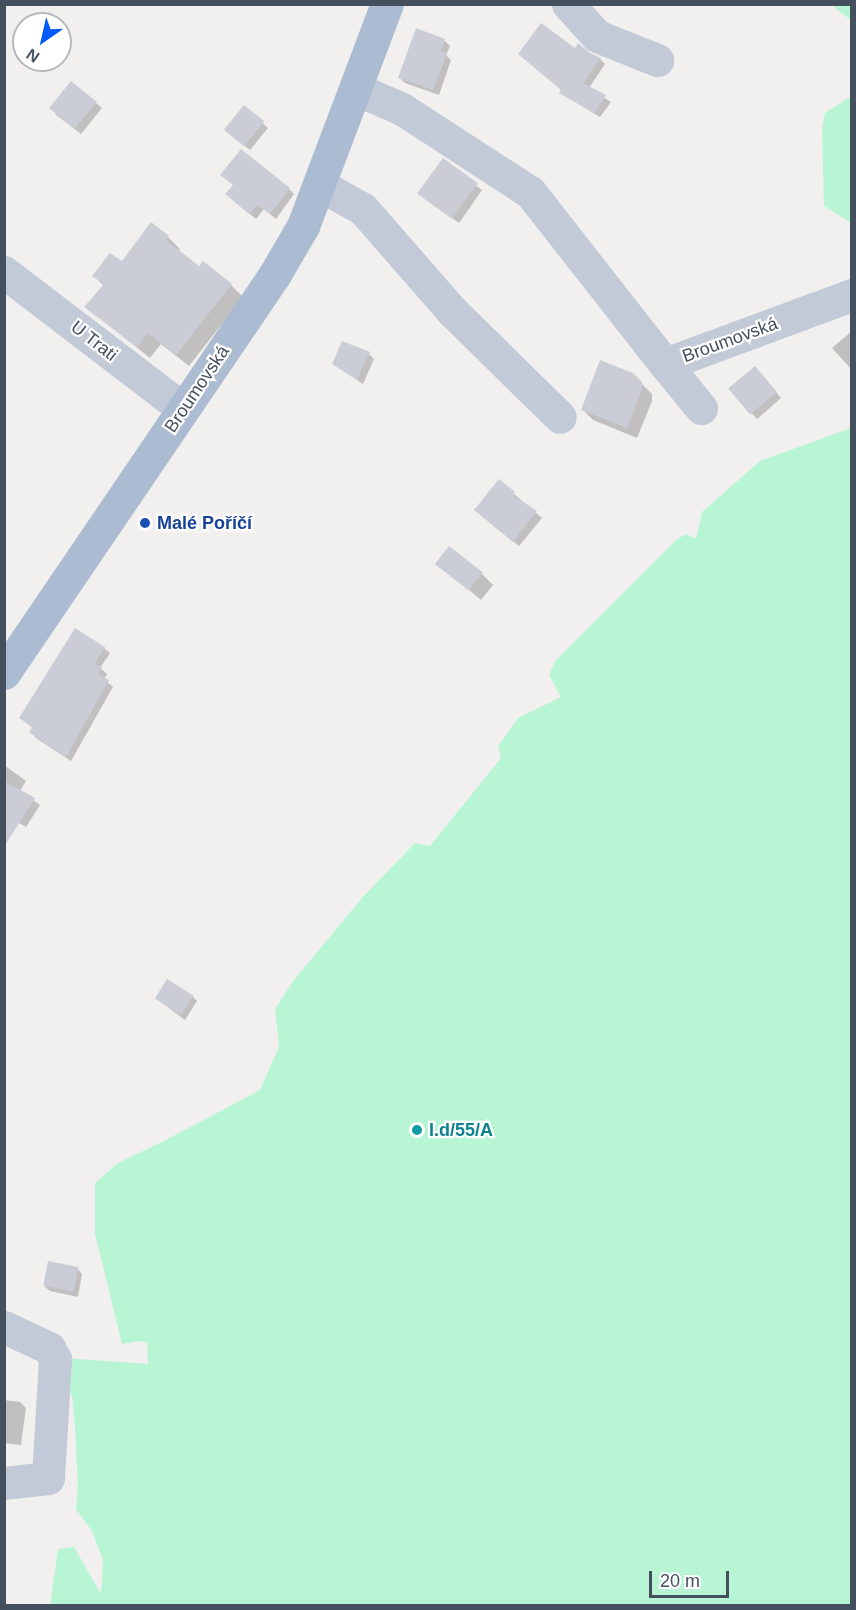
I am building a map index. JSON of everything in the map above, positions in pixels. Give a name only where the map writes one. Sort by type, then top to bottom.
[{"type":"main road","name":"Broumovská","points":[[4,673],[275,274],[303,226],[387,4]]},
{"type":"street","points":[[568,4],[597,36],[657,60]]},
{"type":"street","name":"Broumovská","points":[[356,89],[402,110],[531,192],[665,364],[852,295]]},
{"type":"street","points":[[320,185],[363,209],[452,311],[560,417]]},
{"type":"street","name":"U Trati","points":[[4,272],[183,409]]},
{"type":"street","points":[[665,364],[701,408]]},
{"type":"street","points":[[4,1327],[49,1348],[55,1359],[48,1478],[4,1483]]},
{"type":"green space","points":[[833,5],[851,5],[851,20],[835,8]]},
{"type":"green space","points":[[851,41],[852,223],[824,206],[822,128],[825,113],[851,96]]},
{"type":"green space","points":[[851,428],[851,1605],[50,1606],[58,1549],[74,1547],[101,1594],[103,1560],[92,1531],[76,1509],[78,1488],[75,1426],[72,1396],[64,1382],[65,1358],[148,1364],[147,1343],[140,1341],[122,1344],[95,1234],[95,1183],[118,1163],[260,1090],[279,1047],[275,1009],[294,980],[362,898],[415,843],[430,846],[501,758],[498,746],[518,718],[561,697],[549,675],[555,661],[677,539],[686,534],[696,539],[702,512],[760,461]]},
{"type":"building","points":[[541,23],[575,48],[578,43],[590,53],[601,58],[583,83],[606,95],[594,113],[559,93],[561,90],[518,54]]},
{"type":"building","points":[[416,28],[445,39],[441,51],[447,54],[433,90],[398,78]]},
{"type":"building","points":[[71,81],[97,102],[75,129],[49,108]]},
{"type":"building","points":[[244,105],[264,121],[244,146],[224,130]]},
{"type":"building","points":[[241,149],[290,188],[270,214],[258,205],[249,214],[225,194],[233,185],[220,175]]},
{"type":"building","points":[[443,158],[478,183],[452,219],[417,194]]},
{"type":"building","points":[[151,222],[169,236],[166,240],[199,266],[203,261],[232,284],[176,355],[148,333],[137,347],[84,307],[104,284],[92,276],[110,253],[122,261]]},
{"type":"building","points":[[342,341],[370,352],[357,380],[332,364]]},
{"type":"building","points":[[600,360],[633,373],[642,382],[642,390],[627,428],[581,410]]},
{"type":"building","points":[[755,366],[777,392],[750,415],[728,388]]},
{"type":"building","points":[[499,479],[515,492],[513,495],[537,511],[513,542],[474,510]]},
{"type":"building","points":[[449,546],[483,572],[469,591],[435,564]]},
{"type":"building","points":[[75,628],[105,647],[95,663],[102,668],[98,674],[109,680],[66,757],[29,732],[33,727],[19,718]]},
{"type":"building","points":[[4,781],[35,798],[4,847]]},
{"type":"building","points":[[167,979],[193,995],[181,1015],[155,999]]},
{"type":"building","points":[[48,1261],[78,1267],[74,1291],[43,1286]]},
{"type":"place","name":"Malé Poříčí","points":[[145,523]]},
{"type":"place","name":"I.d/55/A","points":[[417,1130]]}]
